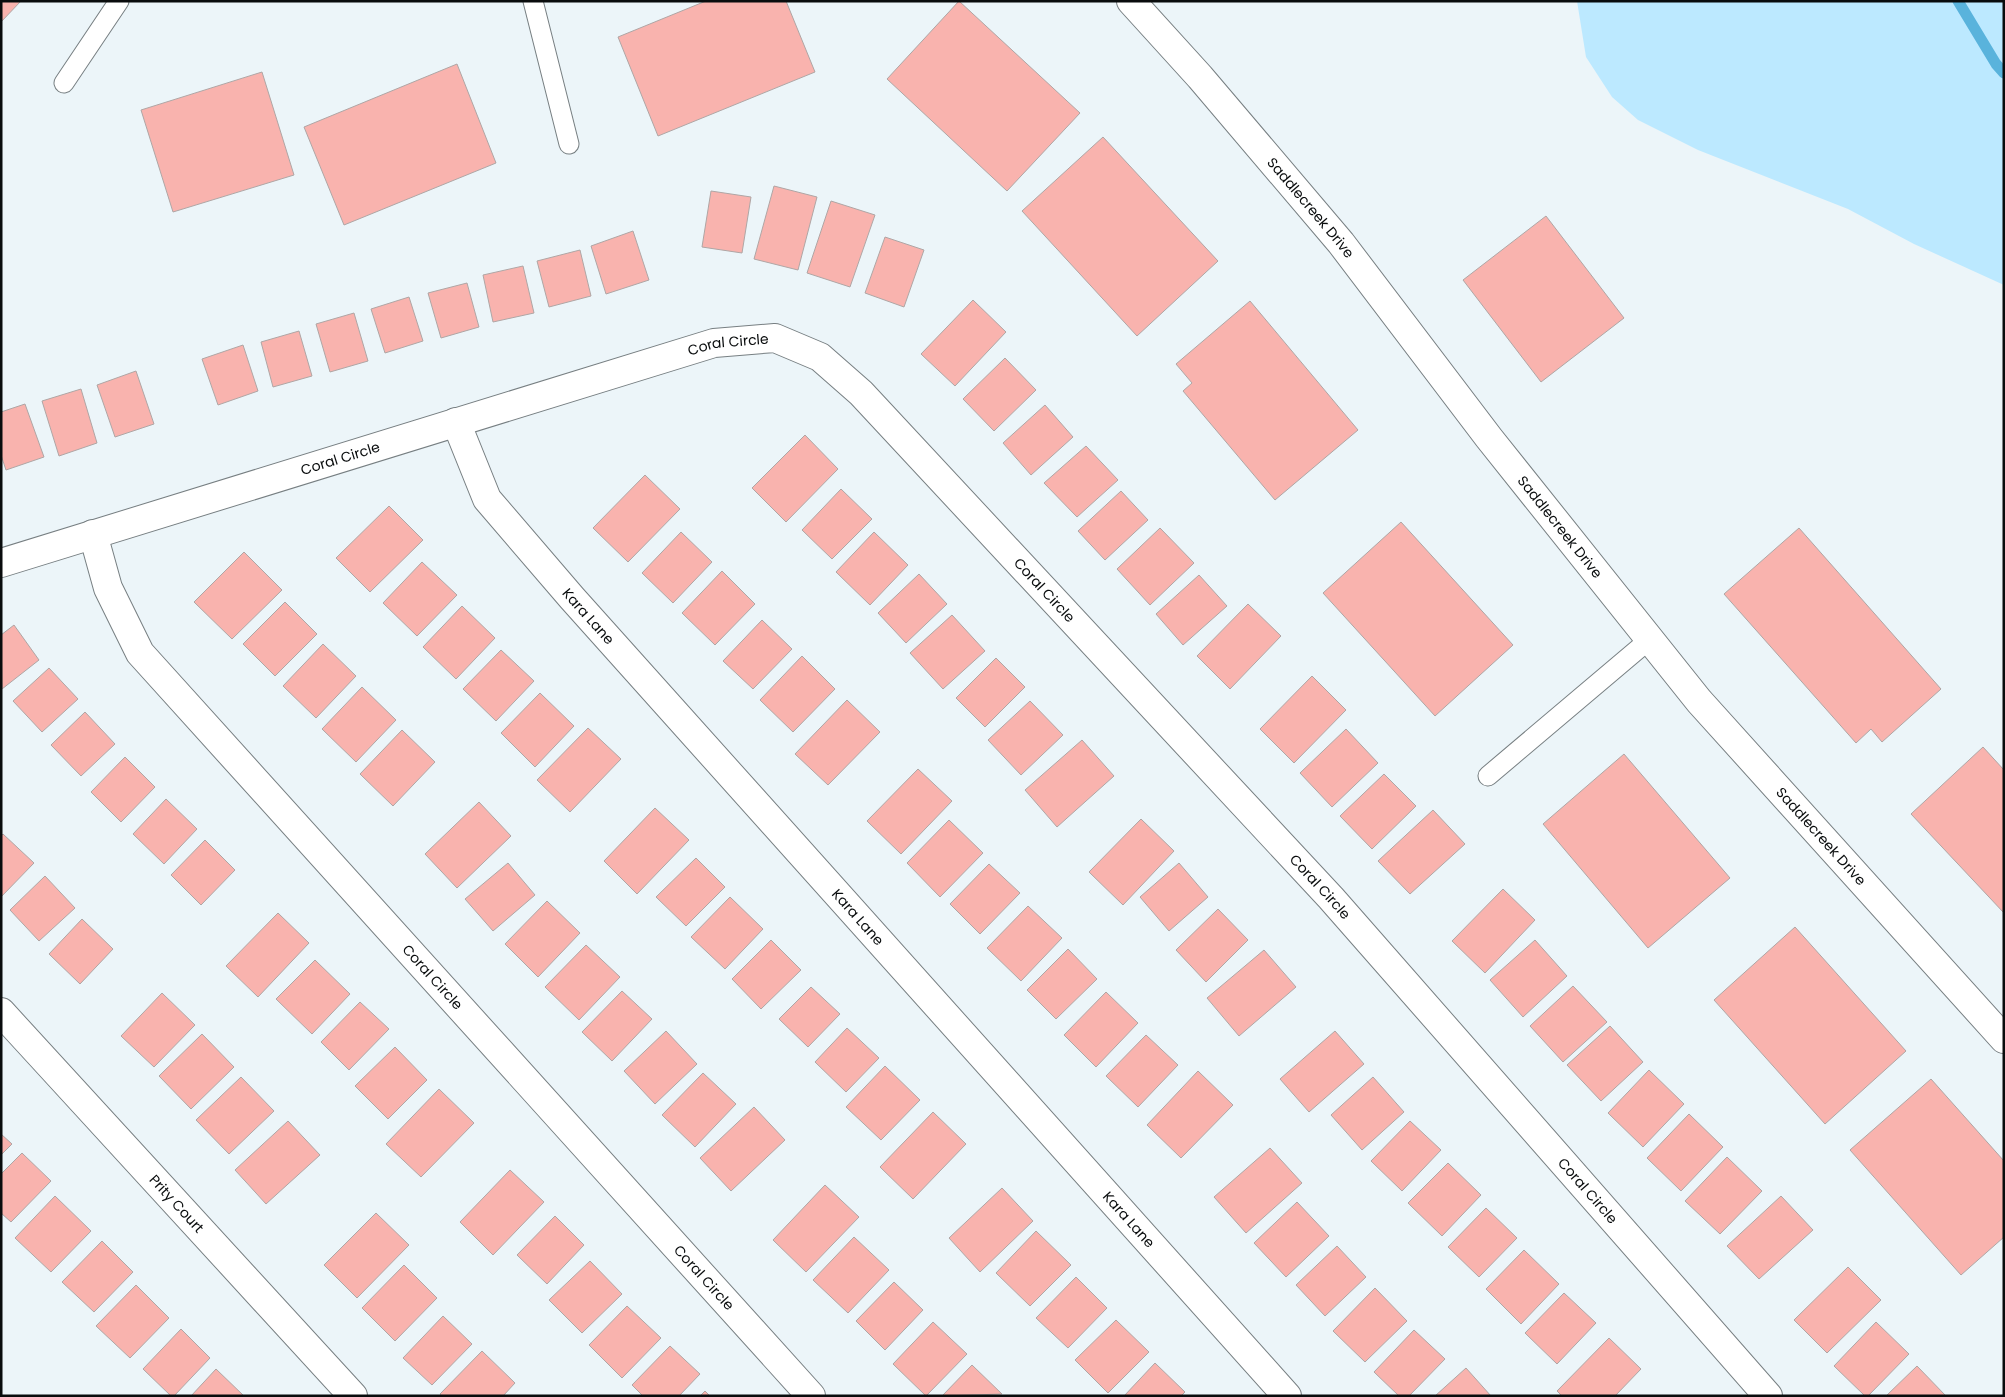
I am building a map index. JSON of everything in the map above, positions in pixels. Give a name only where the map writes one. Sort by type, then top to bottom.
[{"type":"street","name":"Saddlecreek Drive","points":[[1131,1],[1200,77],[1341,243],[1489,438],[1700,701],[2004,1038]]},
{"type":"street","name":"Coral Circle","points":[[1,562],[714,342],[775,338],[820,357],[861,393],[1331,898],[1768,1396]]},
{"type":"street","name":"Kara Lane","points":[[456,422],[487,499],[572,598],[1287,1396]]},
{"type":"street","name":"Coral Circle","points":[[93,534],[108,588],[140,653],[811,1396]]},
{"type":"street","name":"Prity Court","points":[[1,1012],[353,1396]]},
{"type":"lane","points":[[64,83],[119,1]]},
{"type":"lane","points":[[533,1],[569,144]]},
{"type":"lane","points":[[1488,776],[1650,639]]},
{"type":"shaded area","points":[[1577,1],[2004,1],[2004,285],[1914,244],[1848,209],[1698,150],[1638,120],[1612,97],[1586,57]]},
{"type":"building","points":[[1,1],[21,1],[1,22]]},
{"type":"building","points":[[706,1],[786,1],[815,72],[658,136],[618,37]]},
{"type":"building","points":[[959,1],[1080,113],[1007,191],[887,79]]},
{"type":"building","points":[[457,64],[496,163],[344,225],[304,127]]},
{"type":"building","points":[[262,72],[294,175],[173,212],[141,110]]},
{"type":"building","points":[[1103,137],[1218,261],[1137,336],[1022,211]]},
{"type":"building","points":[[774,186],[817,197],[798,270],[754,259]]},
{"type":"building","points":[[711,191],[751,197],[742,253],[702,247]]},
{"type":"building","points":[[831,201],[875,215],[850,287],[807,273]]},
{"type":"building","points":[[1546,216],[1624,318],[1541,382],[1463,280]]},
{"type":"building","points":[[633,231],[649,280],[606,294],[591,246]]},
{"type":"building","points":[[885,237],[924,250],[904,307],[865,293]]},
{"type":"building","points":[[580,250],[591,296],[549,307],[537,261]]},
{"type":"building","points":[[523,266],[534,313],[493,322],[483,275]]},
{"type":"building","points":[[467,283],[479,327],[441,338],[428,293]]},
{"type":"building","points":[[409,297],[423,341],[385,353],[371,309]]},
{"type":"building","points":[[973,300],[1006,332],[955,386],[921,354]]},
{"type":"building","points":[[1250,301],[1358,430],[1275,500],[1183,391],[1192,383],[1176,364]]},
{"type":"building","points":[[354,313],[368,361],[330,372],[316,324]]},
{"type":"building","points":[[299,331],[312,376],[273,387],[261,342]]},
{"type":"building","points":[[243,345],[258,391],[218,405],[202,359]]},
{"type":"building","points":[[1005,358],[1036,390],[994,431],[963,399]]},
{"type":"building","points":[[136,371],[154,424],[115,437],[97,385]]},
{"type":"building","points":[[81,389],[97,443],[59,456],[42,401]]},
{"type":"building","points":[[25,404],[44,457],[6,470],[1,455],[1,412]]},
{"type":"building","points":[[1045,405],[1073,437],[1031,475],[1003,443]]},
{"type":"building","points":[[805,435],[838,469],[786,522],[752,488]]},
{"type":"building","points":[[1086,446],[1118,480],[1077,517],[1044,483]]},
{"type":"building","points":[[645,475],[680,509],[628,562],[593,528]]},
{"type":"building","points":[[841,489],[872,519],[832,559],[802,530]]},
{"type":"building","points":[[1121,491],[1148,520],[1105,560],[1078,531]]},
{"type":"building","points":[[389,506],[423,540],[370,592],[336,558]]},
{"type":"building","points":[[1401,522],[1513,645],[1435,716],[1323,593]]},
{"type":"building","points":[[1160,528],[1194,563],[1150,605],[1117,569]]},
{"type":"building","points":[[1799,528],[1941,689],[1882,742],[1871,729],[1856,743],[1724,594]]},
{"type":"building","points":[[681,532],[712,562],[673,603],[642,573]]},
{"type":"building","points":[[874,532],[908,565],[870,605],[836,572]]},
{"type":"building","points":[[244,552],[282,590],[232,639],[194,602]]},
{"type":"building","points":[[422,562],[457,595],[417,636],[383,603]]},
{"type":"building","points":[[722,571],[755,604],[715,645],[682,613]]},
{"type":"building","points":[[919,574],[947,604],[906,643],[878,613]]},
{"type":"building","points":[[1199,575],[1227,606],[1183,645],[1156,614]]},
{"type":"building","points":[[285,602],[317,634],[275,676],[243,644]]},
{"type":"building","points":[[1248,604],[1281,636],[1230,689],[1197,656]]},
{"type":"building","points":[[462,606],[495,638],[456,679],[423,647]]},
{"type":"building","points":[[952,615],[985,651],[943,689],[910,653]]},
{"type":"building","points":[[762,620],[792,649],[753,689],[723,661]]},
{"type":"building","points":[[14,625],[39,660],[2,689],[1,635]]},
{"type":"building","points":[[323,644],[356,676],[316,718],[283,686]]},
{"type":"building","points":[[501,650],[534,681],[496,721],[463,689]]},
{"type":"building","points":[[802,656],[835,689],[793,732],[760,700]]},
{"type":"building","points":[[996,658],[1025,687],[985,727],[956,698]]},
{"type":"building","points":[[49,668],[78,699],[42,732],[13,701]]},
{"type":"building","points":[[1312,676],[1346,710],[1294,763],[1260,729]]},
{"type":"building","points":[[362,687],[396,720],[356,762],[322,729]]},
{"type":"building","points":[[540,693],[574,726],[535,767],[501,733]]},
{"type":"building","points":[[847,700],[880,732],[828,785],[795,754]]},
{"type":"building","points":[[1030,701],[1063,735],[1021,775],[988,740]]},
{"type":"building","points":[[85,712],[115,744],[81,776],[51,745]]},
{"type":"building","points":[[588,728],[621,759],[570,812],[537,780]]},
{"type":"building","points":[[1346,729],[1378,763],[1332,807],[1300,773]]},
{"type":"building","points":[[402,730],[435,762],[393,806],[360,774]]},
{"type":"building","points":[[1082,740],[1114,776],[1057,827],[1025,790]]},
{"type":"building","points":[[1983,747],[2004,770],[2004,913],[1911,814]]},
{"type":"building","points":[[1624,754],[1730,878],[1648,948],[1543,824]]},
{"type":"building","points":[[125,757],[155,787],[121,822],[91,792]]},
{"type":"building","points":[[918,769],[952,801],[901,854],[867,821]]},
{"type":"building","points":[[1384,774],[1416,806],[1372,849],[1340,816]]},
{"type":"building","points":[[166,799],[197,829],[164,864],[133,834]]},
{"type":"building","points":[[479,802],[511,836],[457,888],[425,854]]},
{"type":"building","points":[[655,808],[689,840],[637,894],[604,861]]},
{"type":"building","points":[[1433,810],[1465,844],[1410,894],[1378,861]]},
{"type":"building","points":[[1141,819],[1174,851],[1123,905],[1089,872]]},
{"type":"building","points":[[949,820],[983,853],[940,897],[907,863]]},
{"type":"building","points":[[3,834],[34,863],[1,897],[1,836]]},
{"type":"building","points":[[205,840],[235,870],[201,905],[171,875]]},
{"type":"building","points":[[696,858],[725,887],[686,926],[656,897]]},
{"type":"building","points":[[508,863],[535,895],[493,931],[465,899]]},
{"type":"building","points":[[1179,863],[1208,897],[1169,931],[1140,897]]},
{"type":"building","points":[[989,864],[1020,893],[980,934],[950,904]]},
{"type":"building","points":[[45,876],[75,908],[39,941],[10,910]]},
{"type":"building","points":[[1503,889],[1535,920],[1485,973],[1452,941]]},
{"type":"building","points":[[730,897],[763,929],[725,969],[691,937]]},
{"type":"building","points":[[547,901],[580,933],[538,977],[505,944]]},
{"type":"building","points":[[1028,906],[1062,938],[1021,981],[987,948]]},
{"type":"building","points":[[1218,909],[1248,940],[1206,982],[1176,950]]},
{"type":"building","points":[[278,913],[309,943],[258,997],[226,966]]},
{"type":"building","points":[[82,919],[113,949],[80,984],[49,954]]},
{"type":"building","points":[[1795,927],[1906,1051],[1825,1124],[1714,1000]]},
{"type":"building","points":[[771,940],[801,970],[761,1009],[732,979]]},
{"type":"building","points":[[1535,940],[1567,976],[1523,1017],[1490,980]]},
{"type":"building","points":[[586,945],[620,977],[579,1020],[545,987]]},
{"type":"building","points":[[1068,949],[1097,979],[1056,1019],[1027,990]]},
{"type":"building","points":[[1264,950],[1296,987],[1239,1036],[1207,998]]},
{"type":"building","points":[[315,960],[350,994],[312,1034],[276,999]]},
{"type":"building","points":[[1573,986],[1607,1022],[1563,1062],[1530,1026]]},
{"type":"building","points":[[811,987],[840,1014],[808,1047],[779,1019]]},
{"type":"building","points":[[622,991],[652,1019],[612,1061],[582,1032]]},
{"type":"building","points":[[1106,992],[1138,1023],[1096,1067],[1064,1035]]},
{"type":"building","points":[[162,993],[195,1025],[154,1067],[121,1036]]},
{"type":"building","points":[[360,1002],[389,1029],[349,1070],[321,1042]]},
{"type":"building","points":[[1610,1026],[1643,1062],[1601,1101],[1567,1065]]},
{"type":"building","points":[[847,1028],[879,1058],[846,1092],[815,1062]]},
{"type":"building","points":[[666,1031],[697,1064],[655,1104],[624,1071]]},
{"type":"building","points":[[1335,1031],[1364,1064],[1309,1112],[1280,1079]]},
{"type":"building","points":[[202,1034],[234,1067],[191,1109],[159,1076]]},
{"type":"building","points":[[1146,1035],[1178,1065],[1138,1107],[1106,1076]]},
{"type":"building","points":[[395,1047],[427,1080],[388,1119],[355,1086]]},
{"type":"building","points":[[885,1066],[920,1100],[881,1140],[846,1107]]},
{"type":"building","points":[[1649,1070],[1684,1104],[1643,1147],[1608,1113]]},
{"type":"building","points":[[1198,1071],[1233,1105],[1181,1158],[1147,1125]]},
{"type":"building","points":[[703,1073],[736,1104],[695,1147],[662,1115]]},
{"type":"building","points":[[241,1077],[274,1111],[229,1154],[196,1120]]},
{"type":"building","points":[[1373,1077],[1404,1112],[1362,1150],[1331,1115]]},
{"type":"building","points":[[1931,1079],[2004,1161],[2004,1237],[1961,1275],[1850,1150]]},
{"type":"building","points":[[439,1089],[474,1123],[421,1177],[386,1144]]},
{"type":"building","points":[[754,1107],[785,1140],[731,1191],[700,1158]]},
{"type":"building","points":[[933,1112],[966,1144],[913,1199],[880,1167]]},
{"type":"building","points":[[1689,1114],[1723,1147],[1681,1191],[1647,1158]]},
{"type":"building","points":[[288,1121],[320,1155],[266,1204],[235,1170]]},
{"type":"building","points":[[1410,1121],[1441,1150],[1402,1191],[1371,1161]]},
{"type":"building","points":[[1,1134],[12,1144],[1,1155]]},
{"type":"building","points":[[1270,1148],[1302,1183],[1246,1233],[1214,1197]]},
{"type":"building","points":[[22,1153],[51,1181],[11,1222],[1,1213],[1,1174]]},
{"type":"building","points":[[1727,1157],[1762,1191],[1720,1234],[1685,1201]]},
{"type":"building","points":[[1448,1163],[1481,1195],[1442,1236],[1408,1203]]},
{"type":"building","points":[[510,1170],[544,1202],[493,1255],[460,1222]]},
{"type":"building","points":[[825,1185],[859,1217],[806,1272],[773,1240]]},
{"type":"building","points":[[1002,1188],[1033,1221],[980,1272],[949,1238]]},
{"type":"building","points":[[55,1196],[91,1231],[51,1272],[15,1238]]},
{"type":"building","points":[[1781,1196],[1813,1230],[1759,1279],[1727,1246]]},
{"type":"building","points":[[1297,1202],[1329,1236],[1286,1277],[1254,1243]]},
{"type":"building","points":[[1486,1208],[1517,1238],[1479,1277],[1448,1247]]},
{"type":"building","points":[[376,1213],[409,1245],[357,1298],[324,1265]]},
{"type":"building","points":[[555,1216],[584,1245],[547,1284],[517,1255]]},
{"type":"building","points":[[1036,1231],[1071,1265],[1030,1306],[996,1273]]},
{"type":"building","points":[[854,1237],[889,1270],[848,1313],[813,1280]]},
{"type":"building","points":[[102,1241],[133,1272],[94,1312],[62,1282]]},
{"type":"building","points":[[1337,1246],[1366,1277],[1325,1316],[1296,1285]]},
{"type":"building","points":[[1524,1250],[1559,1284],[1521,1324],[1486,1289]]},
{"type":"building","points":[[590,1261],[622,1294],[582,1333],[549,1300]]},
{"type":"building","points":[[404,1265],[437,1298],[395,1341],[362,1308]]},
{"type":"building","points":[[1848,1267],[1881,1300],[1827,1353],[1794,1320]]},
{"type":"building","points":[[1076,1277],[1107,1308],[1068,1348],[1036,1318]]},
{"type":"building","points":[[894,1282],[923,1310],[885,1350],[856,1321]]},
{"type":"building","points":[[136,1285],[169,1318],[130,1358],[96,1326]]},
{"type":"building","points":[[1375,1288],[1407,1321],[1365,1362],[1333,1331]]},
{"type":"building","points":[[1564,1293],[1596,1323],[1557,1364],[1525,1333]]},
{"type":"building","points":[[627,1306],[661,1338],[622,1378],[589,1345]]},
{"type":"building","points":[[443,1316],[472,1344],[432,1385],[403,1358]]},
{"type":"building","points":[[1116,1320],[1149,1352],[1108,1393],[1075,1360]]},
{"type":"building","points":[[933,1322],[967,1354],[926,1396],[893,1364]]},
{"type":"building","points":[[1876,1322],[1909,1354],[1868,1396],[1865,1396],[1834,1366]]},
{"type":"building","points":[[181,1329],[210,1358],[174,1396],[171,1396],[143,1369]]},
{"type":"building","points":[[1414,1330],[1445,1359],[1409,1396],[1399,1396],[1374,1372]]},
{"type":"building","points":[[1609,1338],[1641,1369],[1615,1396],[1562,1396],[1557,1391]]},
{"type":"building","points":[[670,1346],[700,1374],[679,1396],[643,1396],[632,1385]]},
{"type":"building","points":[[482,1351],[515,1383],[503,1396],[442,1396],[440,1394]]},
{"type":"building","points":[[1155,1363],[1185,1392],[1181,1396],[1124,1396]]},
{"type":"building","points":[[972,1365],[1002,1394],[942,1396]]},
{"type":"building","points":[[1917,1366],[1946,1396],[1886,1396]]},
{"type":"building","points":[[1466,1368],[1491,1396],[1435,1396]]},
{"type":"building","points":[[216,1369],[244,1396],[191,1396]]},
{"type":"building","points":[[705,1391],[710,1396],[700,1396]]},
{"type":"waterway","points":[[1958,1],[1996,64],[2004,73]]}]
